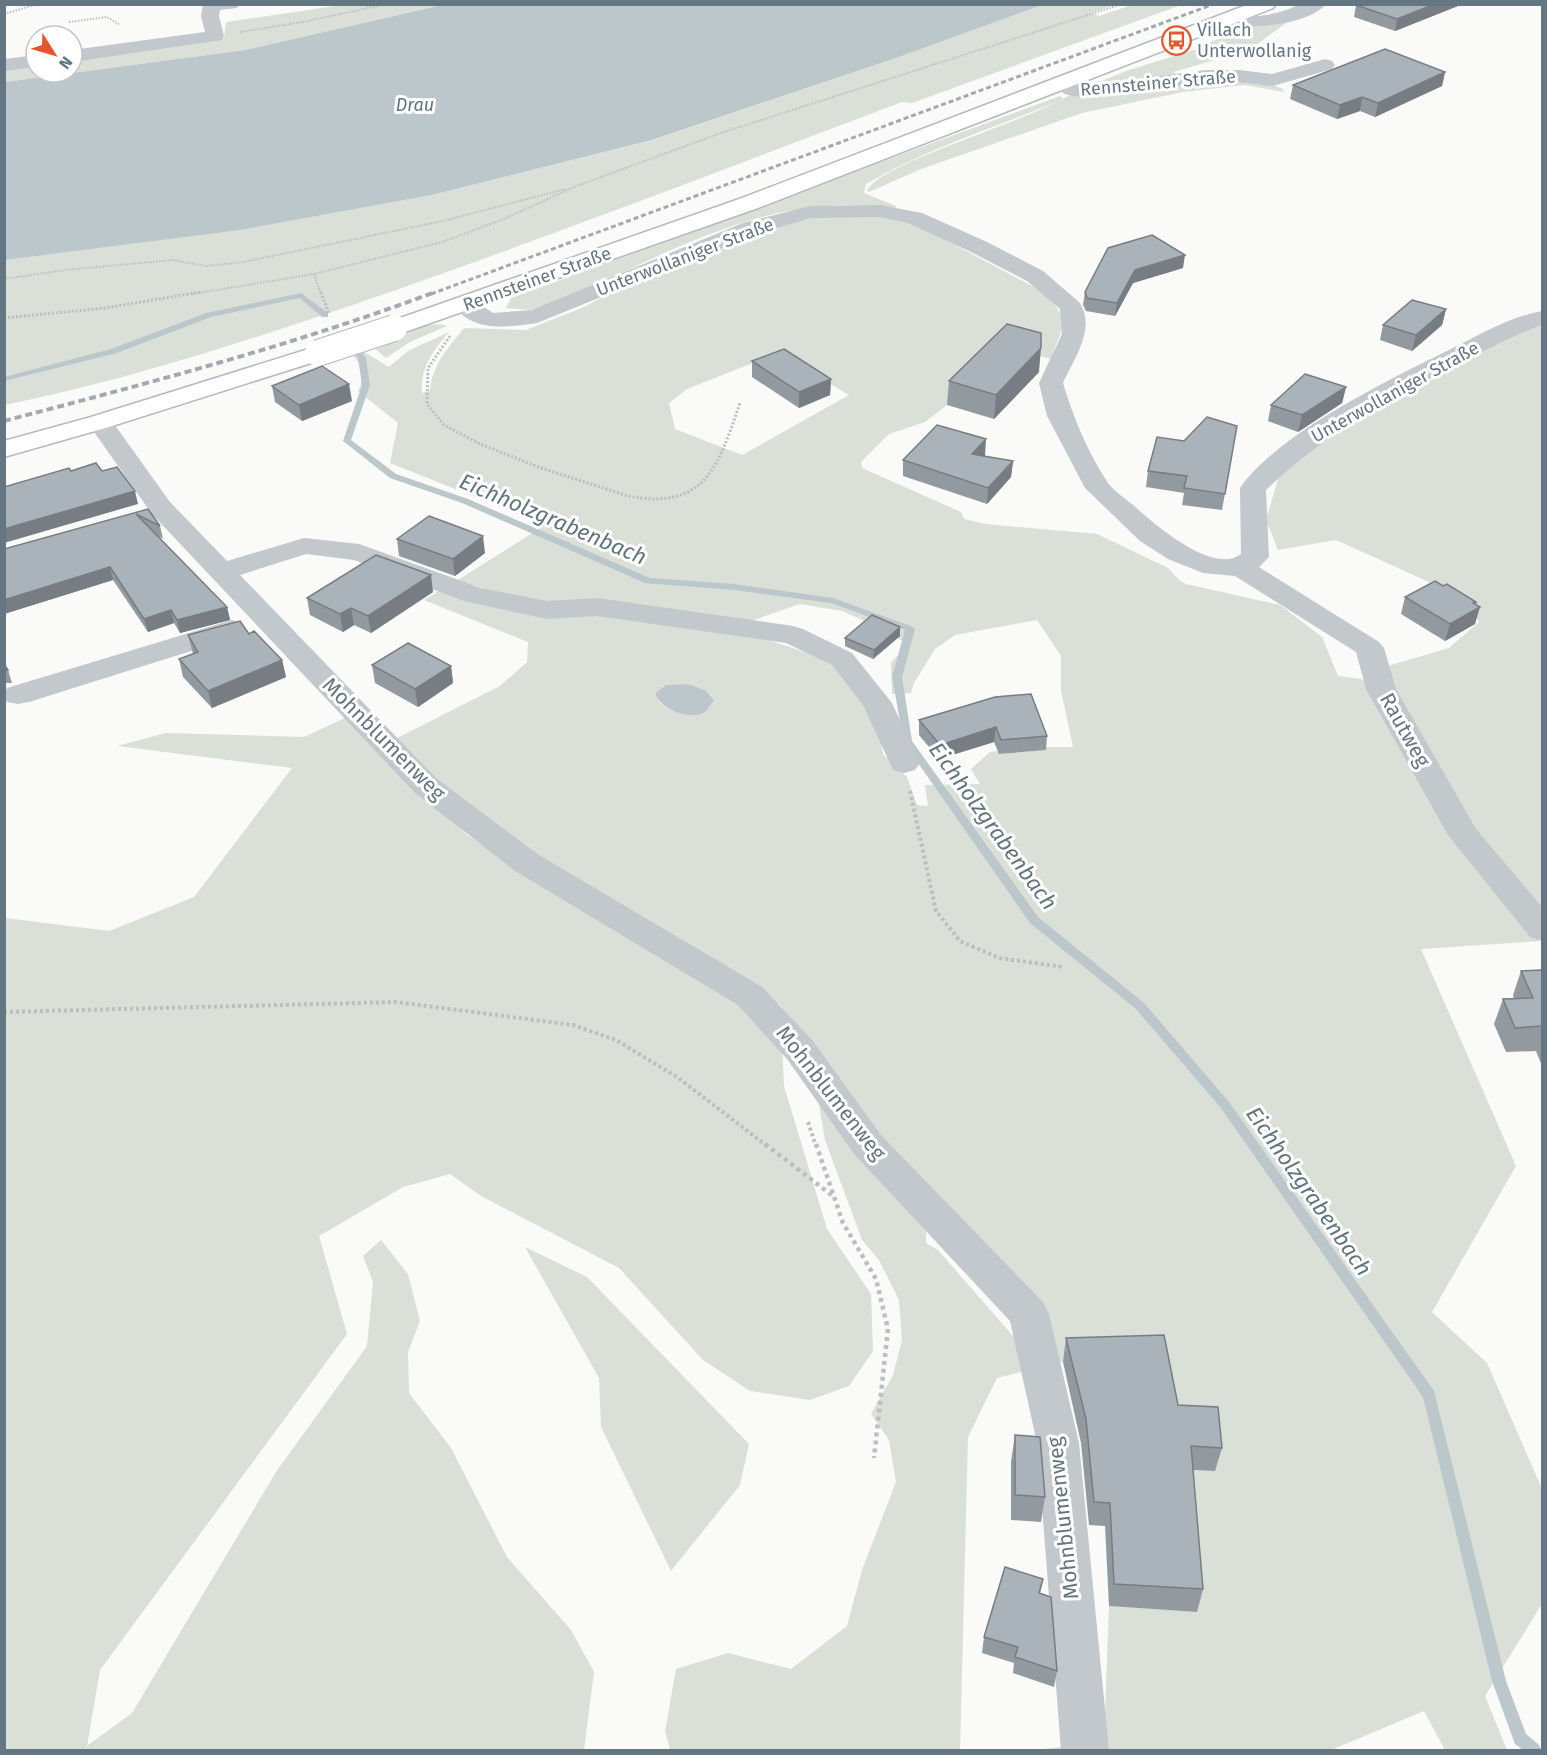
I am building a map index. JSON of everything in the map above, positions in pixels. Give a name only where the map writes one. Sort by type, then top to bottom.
[{"type":"main road","name":"Rennsteiner Straße","points":[[4,449],[100,422],[394,328],[471,310],[1062,85],[1267,4]]},
{"type":"street","points":[[84,54],[215,36],[210,16],[212,5],[231,4]]},
{"type":"street","name":"Rennsteiner Straße","points":[[1230,20],[1245,23],[1259,22],[1299,13],[1317,4]]},
{"type":"street","points":[[4,65],[24,62]]},
{"type":"street","name":"Rennsteiner Straße","points":[[1062,85],[1084,92],[1206,76],[1239,76],[1273,80],[1325,65]]},
{"type":"street","name":"Unterwollaniger Straße","points":[[471,310],[498,321],[537,316],[751,228],[810,212],[880,211],[914,218],[1035,276],[1071,307],[1074,334],[1052,383],[1060,416],[1098,488],[1149,535],[1178,553],[1213,567],[1241,568],[1255,557],[1253,488],[1285,457],[1338,420],[1423,372],[1516,326],[1542,318]]},
{"type":"street","name":"Mohnblumenweg","points":[[100,422],[150,511],[221,572],[426,786],[527,863],[750,996],[801,1050],[868,1144],[1029,1314],[1058,1443],[1085,1750]]},
{"type":"street","points":[[221,572],[304,546],[359,552],[474,595],[547,610],[597,607],[792,635],[842,659],[877,703],[904,764]]},
{"type":"street","name":"Rautweg","points":[[1241,568],[1369,648],[1381,689],[1464,835],[1542,928]]},
{"type":"street","points":[[18,695],[195,640],[268,621]]},
{"type":"path","points":[[4,14],[38,4]]},
{"type":"path","points":[[215,36],[303,22],[387,4]]},
{"type":"path","points":[[4,318],[105,308],[314,274],[442,242],[504,219],[574,187],[767,117],[1122,4]]},
{"type":"path","points":[[4,279],[65,270],[172,260],[207,266],[243,262],[444,220],[574,187]]},
{"type":"path","points":[[314,274],[329,314]]},
{"type":"path","points":[[471,310],[449,336],[428,368],[427,404],[445,426],[475,442],[598,487],[644,499],[681,496],[702,483],[725,443],[740,404]]},
{"type":"path","points":[[904,764],[936,911],[960,941],[999,958],[1063,967]]},
{"type":"path","points":[[4,1012],[396,1002],[573,1025],[616,1040],[677,1077],[833,1196]]},
{"type":"path","points":[[807,1115],[843,1223],[876,1280],[888,1329],[874,1458]]},
{"type":"shaded area","points":[[342,5],[442,5],[245,50],[84,71],[84,57],[224,38],[226,22]]},
{"type":"shaded area","points":[[1042,5],[1113,5],[1092,13],[1099,16],[1132,5],[1181,5],[912,103],[902,102],[585,222],[345,307],[152,369],[5,405],[4,260],[241,230],[432,195],[653,140],[899,57]]},
{"type":"shaded area","points":[[1296,16],[1249,50],[1173,72],[1180,76],[1089,86],[1126,71],[1194,50],[1239,26],[1269,24]]},
{"type":"shaded area","points":[[24,65],[24,79],[5,82],[4,68]]},
{"type":"shaded area","points":[[1200,78],[1264,82],[1283,89],[1284,92],[1245,85],[1183,92],[1082,113],[921,169],[867,191],[878,180],[899,167],[1027,115],[1072,93]]},
{"type":"shaded area","points":[[1060,96],[1063,99],[912,160],[866,184],[864,193],[896,206],[896,209],[835,205],[747,221],[680,246],[553,305],[530,310],[506,308],[511,298]]},
{"type":"shaded area","points":[[835,214],[871,214],[905,221],[927,230],[1045,293],[1060,312],[1062,319],[1063,325],[1051,359],[1005,347],[947,405],[925,422],[889,434],[861,462],[862,468],[961,512],[964,519],[986,524],[1097,534],[1168,568],[1186,584],[1280,605],[1322,637],[1338,676],[1362,679],[1381,699],[1454,827],[1540,941],[1421,949],[1516,1166],[1432,1312],[1487,1363],[1542,1489],[1542,1604],[1485,1696],[1507,1750],[1445,1750],[1424,1711],[1331,1750],[1034,1750],[1104,1742],[1109,1606],[1197,1612],[1185,1470],[1215,1471],[1212,1431],[1169,1429],[1171,1420],[1158,1359],[1059,1362],[1024,1314],[917,1193],[780,1005],[672,938],[574,884],[489,827],[446,795],[393,740],[500,686],[527,662],[528,642],[424,600],[447,586],[528,610],[604,611],[677,622],[765,639],[823,658],[846,669],[860,684],[879,734],[883,754],[907,777],[917,805],[928,806],[925,785],[980,784],[971,769],[990,752],[998,751],[1000,754],[1045,750],[1044,747],[1073,747],[1061,690],[1061,656],[1037,620],[955,635],[935,649],[914,683],[911,693],[892,694],[891,662],[909,644],[897,638],[899,636],[842,611],[800,604],[739,625],[660,607],[606,602],[552,603],[519,600],[458,580],[545,525],[390,463],[398,423],[358,391],[362,376],[360,366],[350,354],[361,350],[389,367],[408,351],[449,332],[425,367],[422,393],[430,391],[437,365],[464,328],[526,330],[584,307],[642,276],[684,258],[734,239],[793,221]],"holes":[[[768,357],[789,359],[849,395],[742,455],[675,429],[669,403],[687,389]],[[688,684],[705,690],[714,700],[704,712],[682,713],[668,709],[662,705],[655,693],[666,685]]]},
{"type":"shaded area","points":[[428,325],[447,326],[410,342],[386,358],[372,346]]},
{"type":"shaded area","points":[[1542,325],[1542,917],[1530,907],[1488,854],[1381,668],[1449,648],[1479,622],[1460,596],[1336,540],[1278,550],[1266,520],[1279,476],[1333,434],[1518,333]]},
{"type":"shaded area","points":[[347,717],[467,835],[617,929],[701,971],[782,1044],[784,1086],[827,1229],[871,1294],[873,1351],[849,1386],[810,1400],[750,1391],[703,1360],[619,1268],[481,1196],[450,1174],[403,1187],[319,1236],[347,1334],[100,1670],[87,1746],[132,1713],[276,1472],[367,1346],[373,1282],[363,1256],[381,1240],[408,1274],[420,1321],[408,1352],[409,1393],[451,1448],[507,1557],[571,1630],[594,1672],[584,1750],[5,1750],[5,918],[109,931],[194,897],[292,768],[117,746],[166,733],[304,737]]},
{"type":"shaded area","points":[[817,1092],[926,1226],[926,1243],[938,1250],[1040,1367],[997,1378],[968,1437],[960,1750],[670,1750],[665,1731],[676,1669],[728,1653],[791,1669],[847,1626],[862,1570],[896,1482],[889,1440],[871,1414],[893,1375],[902,1340],[899,1300],[879,1260],[862,1240],[825,1140]]},
{"type":"shaded area","points":[[525,1247],[587,1277],[749,1444],[740,1485],[671,1571],[601,1427],[599,1378]]},
{"type":"water","name":"Drau","points":[[442,4],[1042,5],[899,57],[652,140],[432,195],[241,230],[5,260],[5,82],[24,79],[24,84],[84,84],[84,71],[245,50]]},
{"type":"water","points":[[688,684],[705,690],[714,700],[705,712],[691,715],[676,712],[662,704],[655,693],[666,685]]},
{"type":"building","points":[[1357,4],[1435,4],[1397,19]]},
{"type":"building","points":[[1385,49],[1445,72],[1378,103],[1362,97],[1340,105],[1293,85]]},
{"type":"building","points":[[1152,235],[1185,255],[1135,270],[1117,303],[1087,298],[1085,292],[1108,248]]},
{"type":"building","points":[[1412,300],[1446,309],[1416,335],[1383,325]]},
{"type":"building","points":[[1007,324],[1041,333],[1041,348],[996,395],[949,381]]},
{"type":"building","points":[[784,349],[831,379],[799,392],[752,361]]},
{"type":"building","points":[[322,366],[349,384],[299,405],[272,386]]},
{"type":"building","points":[[1305,374],[1346,387],[1302,415],[1271,405]]},
{"type":"building","points":[[1207,417],[1237,426],[1225,494],[1184,488],[1187,476],[1148,471],[1157,437],[1184,441]]},
{"type":"building","points":[[937,425],[986,439],[972,454],[1013,461],[988,488],[903,460]]},
{"type":"building","points":[[96,463],[102,471],[117,467],[135,491],[4,529],[4,487],[69,468],[71,471]]},
{"type":"building","points":[[148,509],[160,526],[136,514],[227,607],[177,620],[171,610],[144,619],[110,567],[4,600],[4,549]]},
{"type":"building","points":[[429,516],[483,536],[453,559],[397,539]]},
{"type":"building","points":[[376,555],[431,575],[368,616],[351,608],[340,614],[307,598]]},
{"type":"building","points":[[1435,581],[1443,586],[1447,584],[1476,602],[1473,603],[1480,607],[1450,624],[1405,597]]},
{"type":"building","points":[[872,615],[900,627],[874,650],[845,638]]},
{"type":"building","points":[[240,621],[249,634],[254,631],[282,660],[208,691],[179,659],[198,652],[188,635]]},
{"type":"building","points":[[408,643],[451,666],[415,689],[372,665]]},
{"type":"building","points":[[1031,694],[1047,736],[1001,740],[996,727],[940,745],[919,720],[995,697]]},
{"type":"building","points":[[1542,970],[1542,1026],[1515,1028],[1503,999],[1533,998],[1521,971]]},
{"type":"building","points":[[1164,1335],[1178,1405],[1218,1407],[1222,1448],[1191,1446],[1203,1589],[1114,1584],[1110,1503],[1094,1502],[1086,1419],[1066,1338]]},
{"type":"building","points":[[1015,1435],[1040,1437],[1045,1497],[1015,1495]]},
{"type":"building","points":[[1005,1567],[1043,1579],[1039,1593],[1051,1597],[1057,1671],[1015,1657],[1018,1647],[984,1637]]},
{"type":"waterway","name":"Eichholzgrabenbach","points":[[4,379],[114,351],[209,315],[301,295],[325,315]]},
{"type":"waterway","name":"Eichholzgrabenbach","points":[[350,343],[362,358],[366,385],[347,441],[393,476],[465,501],[648,581],[734,587],[833,601],[910,629],[897,677],[907,741],[1034,920],[1140,1006],[1225,1105],[1429,1395],[1499,1681],[1520,1739],[1534,1750]]},
{"type":"railway","points":[[431,294],[1214,4]]},
{"type":"railway","points":[[4,421],[275,346],[435,292]]},
{"type":"place","name":"Villach Unterwollanig","points":[[1176,40]]}]
